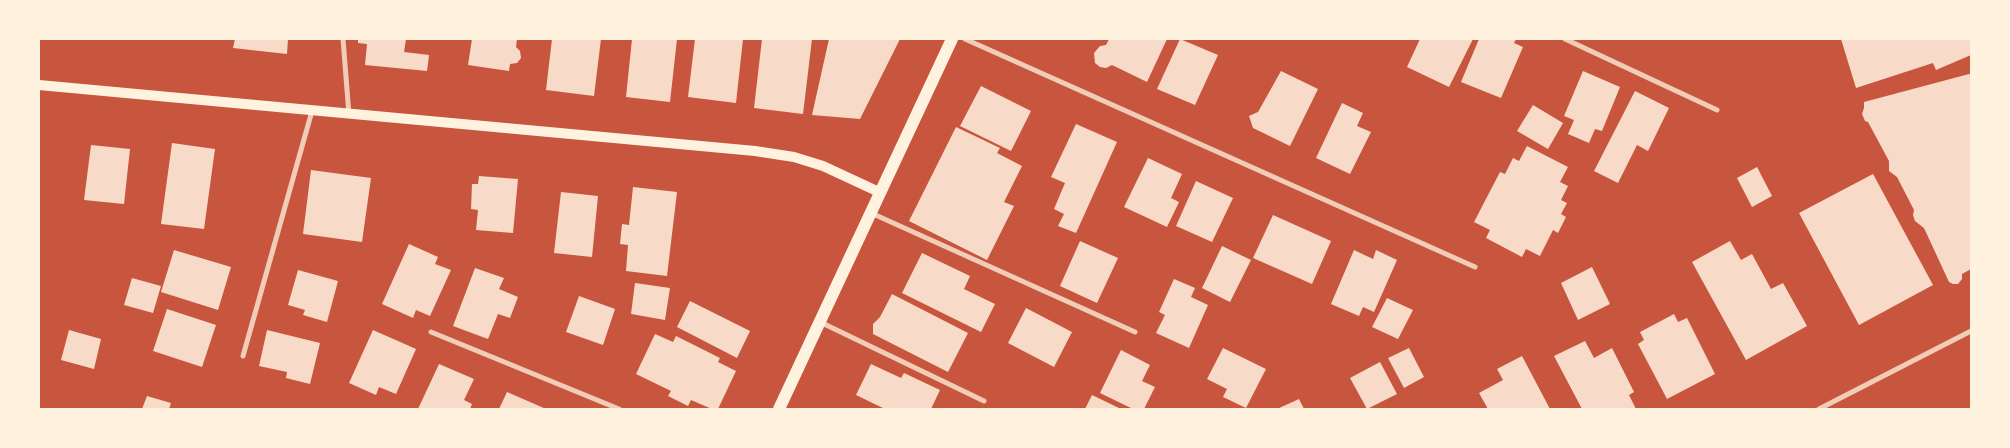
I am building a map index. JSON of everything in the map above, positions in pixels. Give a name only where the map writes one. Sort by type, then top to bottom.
[{"type":"main road","points":[[779,409],[952,39]]},
{"type":"main road","points":[[39,84],[755,151],[794,157],[823,166],[879,192]]},
{"type":"street","points":[[343,39],[349,114]]},
{"type":"street","points":[[965,39],[1474,267]]},
{"type":"street","points":[[1565,39],[1717,110]]},
{"type":"street","points":[[243,356],[312,111]]},
{"type":"street","points":[[870,213],[1135,332]]},
{"type":"street","points":[[819,321],[984,401]]},
{"type":"street","points":[[1819,409],[1971,331]]},
{"type":"street","points":[[431,332],[619,409]]},
{"type":"building","points":[[235,39],[288,39],[287,54],[233,48]]},
{"type":"building","points":[[358,39],[406,39],[404,52],[429,55],[427,71],[365,65],[367,44],[358,43]]},
{"type":"building","points":[[472,39],[517,39],[516,47],[520,51],[521,58],[517,63],[510,64],[509,71],[468,65]]},
{"type":"building","points":[[552,39],[601,39],[594,96],[546,90]]},
{"type":"building","points":[[632,39],[677,39],[670,102],[626,97]]},
{"type":"building","points":[[695,39],[743,39],[736,103],[688,97]]},
{"type":"building","points":[[762,39],[812,39],[803,114],[754,108]]},
{"type":"building","points":[[829,39],[900,39],[860,119],[812,115]]},
{"type":"building","points":[[1109,39],[1167,39],[1147,82],[1112,65],[1106,68],[1100,67],[1095,63],[1094,53],[1100,46],[1106,45]]},
{"type":"building","points":[[1180,39],[1218,55],[1195,105],[1157,89]]},
{"type":"building","points":[[1420,39],[1473,39],[1449,87],[1407,67]]},
{"type":"building","points":[[1479,39],[1516,39],[1514,43],[1523,47],[1501,98],[1461,82]]},
{"type":"building","points":[[1841,39],[1971,39],[1971,55],[1936,70],[1933,63],[1856,88]]},
{"type":"building","points":[[1281,71],[1318,89],[1290,146],[1253,128],[1249,116],[1258,112]]},
{"type":"building","points":[[1583,71],[1620,87],[1602,131],[1595,129],[1589,143],[1568,134],[1574,120],[1564,116]]},
{"type":"building","points":[[1971,75],[1971,269],[1962,274],[1962,279],[1958,284],[1953,284],[1949,282],[1924,228],[1915,221],[1914,210],[1897,177],[1889,171],[1889,161],[1862,114],[1864,102]]},
{"type":"building","points":[[981,86],[1031,111],[1011,151],[960,126]]},
{"type":"building","points":[[1635,91],[1669,108],[1648,151],[1637,145],[1618,183],[1594,171]]},
{"type":"building","points":[[1342,103],[1363,113],[1357,126],[1371,132],[1350,174],[1316,158]]},
{"type":"building","points":[[1533,105],[1563,123],[1548,149],[1517,131]]},
{"type":"building","points":[[1076,124],[1117,142],[1076,233],[1058,226],[1064,214],[1054,209],[1065,183],[1051,177]]},
{"type":"building","points":[[956,127],[1000,148],[997,153],[1022,166],[1004,202],[1014,206],[987,260],[909,221]]},
{"type":"building","points":[[172,143],[215,149],[204,229],[161,224]]},
{"type":"building","points":[[91,145],[130,149],[124,204],[84,200]]},
{"type":"building","points":[[1527,146],[1568,167],[1560,182],[1568,186],[1561,200],[1567,203],[1561,214],[1566,217],[1558,233],[1553,230],[1540,256],[1526,249],[1522,257],[1486,238],[1490,230],[1474,222],[1500,172],[1505,174],[1513,158],[1519,161]]},
{"type":"building","points":[[1148,158],[1182,174],[1171,198],[1179,202],[1167,227],[1124,207]]},
{"type":"building","points":[[1757,167],[1772,196],[1752,207],[1737,178]]},
{"type":"building","points":[[311,170],[371,178],[362,242],[303,234]]},
{"type":"building","points":[[1873,174],[1933,285],[1859,325],[1799,213]]},
{"type":"building","points":[[479,176],[518,179],[513,233],[476,230],[478,210],[471,209],[472,184],[478,184]]},
{"type":"building","points":[[1196,181],[1233,198],[1212,242],[1176,226]]},
{"type":"building","points":[[633,187],[677,192],[667,276],[626,271],[628,245],[620,244],[622,224],[629,225]]},
{"type":"building","points":[[561,192],[598,196],[592,257],[554,253]]},
{"type":"building","points":[[1273,215],[1331,241],[1312,284],[1253,258]]},
{"type":"building","points":[[1080,241],[1118,258],[1097,303],[1060,286]]},
{"type":"building","points":[[1730,241],[1741,260],[1752,254],[1771,289],[1783,283],[1807,326],[1746,360],[1692,262]]},
{"type":"building","points":[[409,244],[438,257],[435,264],[451,270],[430,316],[416,310],[413,318],[382,304]]},
{"type":"building","points":[[1222,246],[1251,260],[1230,302],[1202,288]]},
{"type":"building","points":[[174,250],[231,267],[218,310],[161,292]]},
{"type":"building","points":[[1354,250],[1373,259],[1376,250],[1397,260],[1374,312],[1363,307],[1359,316],[1331,304]]},
{"type":"building","points":[[922,253],[970,276],[964,289],[995,304],[981,332],[902,293]]},
{"type":"building","points":[[1592,267],[1610,304],[1578,320],[1561,283]]},
{"type":"building","points":[[475,268],[504,278],[499,289],[518,297],[510,318],[498,314],[488,339],[453,326]]},
{"type":"building","points":[[298,270],[338,281],[327,322],[303,315],[305,310],[288,305]]},
{"type":"building","points":[[132,278],[161,286],[153,313],[124,305]]},
{"type":"building","points":[[1174,279],[1195,288],[1191,297],[1208,305],[1189,348],[1156,333],[1165,315],[1159,312]]},
{"type":"building","points":[[635,283],[670,288],[665,320],[631,314]]},
{"type":"building","points":[[892,294],[968,333],[948,372],[873,334],[873,324],[880,317]]},
{"type":"building","points":[[579,296],[615,309],[603,345],[566,332]]},
{"type":"building","points":[[1387,298],[1413,310],[1398,339],[1372,327]]},
{"type":"building","points":[[690,301],[750,331],[737,358],[677,327]]},
{"type":"building","points":[[1026,308],[1072,332],[1054,367],[1008,343]]},
{"type":"building","points":[[167,309],[216,325],[202,367],[153,351]]},
{"type":"building","points":[[1674,314],[1678,322],[1687,318],[1715,374],[1667,399],[1638,344],[1644,340],[1640,332]]},
{"type":"building","points":[[69,330],[101,339],[94,369],[61,360]]},
{"type":"building","points":[[267,330],[320,343],[310,384],[286,378],[287,372],[259,366]]},
{"type":"building","points":[[373,330],[416,349],[396,394],[379,387],[376,395],[349,383]]},
{"type":"building","points":[[655,334],[673,342],[676,336],[720,358],[718,362],[736,371],[718,409],[712,409],[691,400],[688,406],[668,396],[671,391],[636,374]]},
{"type":"building","points":[[1585,341],[1594,358],[1612,348],[1634,392],[1629,395],[1636,409],[1582,409],[1554,356]]},
{"type":"building","points":[[1223,348],[1266,369],[1246,408],[1223,397],[1227,389],[1207,379]]},
{"type":"building","points":[[1409,348],[1424,377],[1404,388],[1388,358]]},
{"type":"building","points":[[1121,350],[1150,365],[1142,381],[1155,387],[1144,409],[1133,409],[1100,393]]},
{"type":"building","points":[[1522,356],[1550,409],[1488,409],[1479,393],[1503,380],[1497,369]]},
{"type":"building","points":[[1380,362],[1397,394],[1367,409],[1350,378]]},
{"type":"building","points":[[439,364],[474,379],[464,400],[472,404],[470,409],[418,409]]},
{"type":"building","points":[[871,364],[901,378],[904,373],[940,390],[931,409],[885,409],[856,395]]},
{"type":"building","points":[[507,392],[546,409],[499,409]]},
{"type":"building","points":[[1092,395],[1119,408],[1085,409]]},
{"type":"building","points":[[147,396],[171,403],[169,409],[142,409]]},
{"type":"building","points":[[1299,399],[1304,409],[1277,409]]}]
